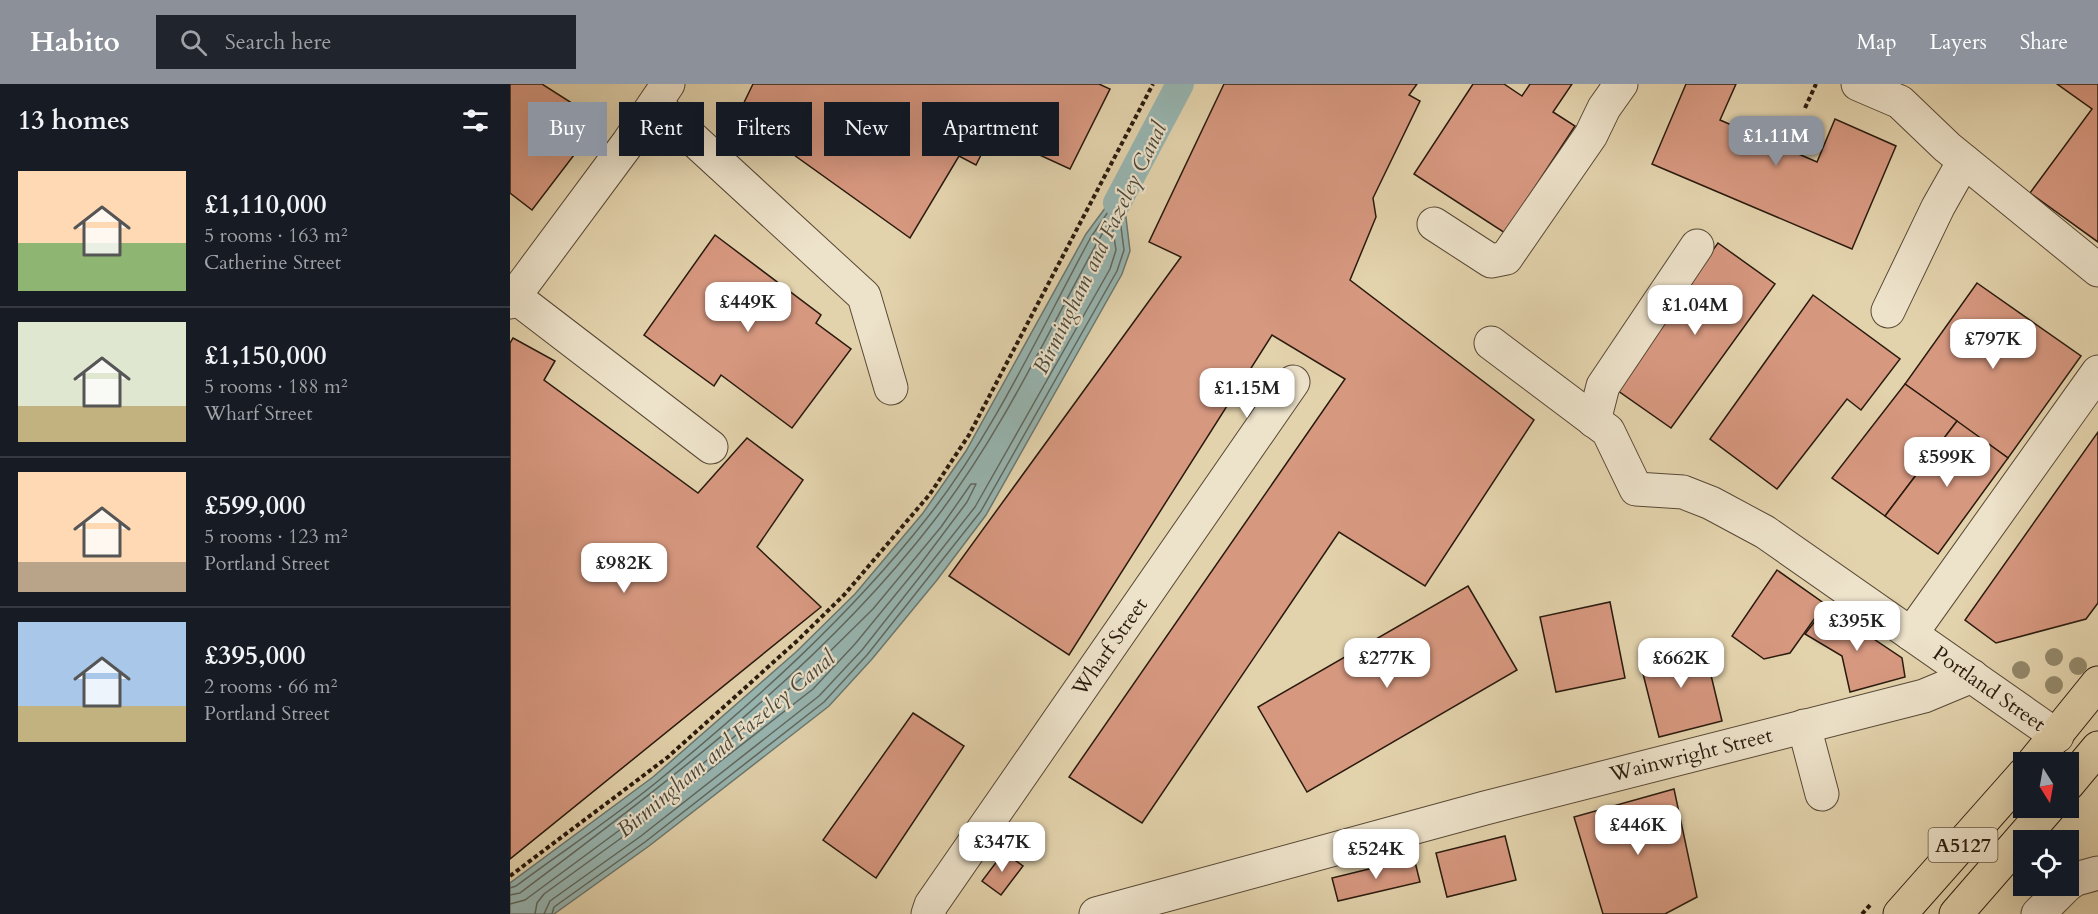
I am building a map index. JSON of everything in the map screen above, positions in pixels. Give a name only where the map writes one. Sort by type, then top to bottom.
[{"type":"main road","points":[[2043,752],[2098,683]]},
{"type":"main road","points":[[2079,771],[2097,751]]},
{"type":"main road","name":"A5127","points":[[1900,914],[2013,786]]},
{"type":"main road","name":"A5127","points":[[1956,914],[2039,818]]},
{"type":"street","points":[[1434,224],[1491,261],[1506,258],[1591,135],[1604,108],[1621,84]]},
{"type":"street","points":[[1858,84],[1900,102],[1956,154],[2098,270]]},
{"type":"street","points":[[711,447],[511,298],[662,94],[864,296],[891,388]]},
{"type":"street","points":[[1888,311],[1938,207],[1956,154]]},
{"type":"street","points":[[1594,420],[1602,386],[1697,246]]},
{"type":"street","name":"Portland Street","points":[[1491,344],[1608,431],[1636,489],[1683,492],[1711,503],[1764,532],[2057,736]]},
{"type":"street","points":[[1911,634],[2098,372]]},
{"type":"street","name":"Wharf Street","points":[[928,914],[938,895],[1293,382]]},
{"type":"street","name":"Wainwright Street","points":[[1096,914],[1485,808],[1924,696],[1972,676]]},
{"type":"street","points":[[1804,726],[1822,794]]},
{"type":"street","points":[[2079,878],[2098,873]]},
{"type":"street","points":[[2038,914],[2056,896]]},
{"type":"path","points":[[510,876],[668,757],[797,641],[844,595],[930,494],[969,435],[1153,84]]},
{"type":"path","points":[[1805,108],[1815,84]]},
{"type":"water","points":[[1134,169],[1124,201],[1130,251],[1122,274],[986,515],[937,580],[872,659],[829,706],[649,846],[554,914],[510,914],[510,883],[653,777],[796,652],[855,594],[923,513],[966,451],[1086,234]]},
{"type":"building","points":[[510,84],[542,84],[570,102],[528,102],[528,156],[573,156],[532,210],[510,193]]},
{"type":"building","points":[[753,84],[1099,84],[1110,89],[1070,169],[1042,156],[1059,156],[1059,102],[922,102],[922,156],[959,156],[910,238],[795,156],[812,156],[812,102],[744,102]]},
{"type":"building","points":[[1224,84],[1417,84],[1409,95],[1420,101],[1373,198],[1376,217],[1350,280],[1534,420],[1425,586],[1339,532],[1142,823],[1069,777],[1345,379],[1272,335],[1069,655],[949,576],[1181,257],[1149,242]]},
{"type":"building","points":[[1473,84],[1504,84],[1522,96],[1530,84],[1572,84],[1553,112],[1575,126],[1505,233],[1414,174]]},
{"type":"building","points":[[1686,84],[1736,84],[1720,120],[1817,162],[1835,119],[1896,146],[1852,249],[1652,164]]},
{"type":"building","points":[[2057,84],[2098,84],[2098,242],[2030,193],[2092,109]]},
{"type":"building","points":[[959,156],[980,156],[976,165]]},
{"type":"building","points":[[715,235],[821,315],[816,323],[851,349],[792,428],[721,375],[714,386],[644,335]]},
{"type":"building","points":[[1718,243],[1775,284],[1671,428],[1614,388]]},
{"type":"building","points":[[1977,283],[2081,356],[2008,458],[1905,384]]},
{"type":"building","points":[[1813,295],[1900,359],[1861,410],[1847,399],[1777,489],[1710,439]]},
{"type":"building","points":[[513,338],[555,361],[544,380],[698,493],[747,438],[803,480],[757,547],[821,607],[510,859],[510,343]]},
{"type":"building","points":[[1905,384],[1957,421],[1885,516],[1832,478]]},
{"type":"building","points":[[1957,421],[2008,458],[1938,554],[1885,516]]},
{"type":"building","points":[[2098,432],[2098,603],[2086,619],[1996,643],[1965,620]]},
{"type":"building","points":[[1777,570],[1825,604],[1790,653],[1764,659],[1732,636]]},
{"type":"building","points":[[1468,586],[1517,670],[1307,792],[1258,707]]},
{"type":"building","points":[[1610,602],[1625,678],[1556,692],[1540,617]]},
{"type":"building","points":[[1826,607],[1902,658],[1905,677],[1850,692],[1842,656],[1805,634]]},
{"type":"building","points":[[1703,642],[1722,721],[1659,737],[1639,658]]},
{"type":"building","points":[[913,713],[964,746],[876,878],[823,840]]},
{"type":"building","points":[[1674,789],[1697,897],[1665,914],[1603,914],[1574,817]]},
{"type":"building","points":[[1505,836],[1516,880],[1447,897],[1436,853]]},
{"type":"building","points":[[1004,852],[1023,866],[1001,895],[982,881]]},
{"type":"building","points":[[1414,858],[1420,882],[1338,901],[1332,878]]},
{"type":"waterway","name":"Birmingham and Fazeley Canal","points":[[1117,203],[1180,84]]}]
